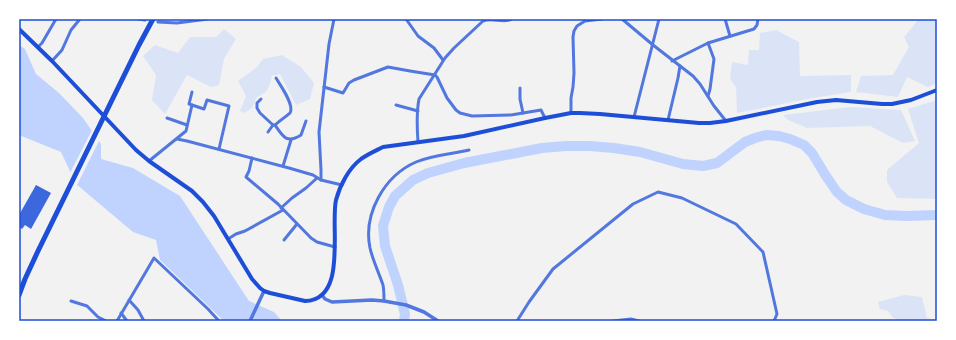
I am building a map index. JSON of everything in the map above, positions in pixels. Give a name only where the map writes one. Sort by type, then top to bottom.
[{"type":"highway","points":[[19,295],[25,279],[139,45],[156,21]]},
{"type":"main road","points":[[19,29],[52,61],[136,150],[198,197],[214,216],[252,279],[260,288],[264,291],[305,301],[316,299],[322,295],[330,285],[334,260],[334,224],[336,202],[342,185],[350,170],[360,160],[383,147],[464,136],[571,113],[600,114],[710,124],[726,122],[817,102],[836,100],[892,104],[911,100],[937,90]]},
{"type":"street","points":[[38,47],[42,43],[56,19]]},
{"type":"street","points":[[52,61],[62,50],[71,30],[80,19]]},
{"type":"street","points":[[138,19],[146,20]]},
{"type":"street","points":[[156,21],[177,23],[208,19]]},
{"type":"street","points":[[321,180],[319,132],[329,44],[334,19]]},
{"type":"street","points":[[406,19],[418,36],[434,48],[443,60]]},
{"type":"street","points":[[418,142],[417,123],[420,100],[443,60],[483,21],[487,19],[507,21],[512,19]]},
{"type":"street","points":[[571,113],[574,73],[574,31],[577,26],[585,21],[602,19]]},
{"type":"street","points":[[622,19],[672,61],[693,76],[726,122]]},
{"type":"street","points":[[634,117],[659,19]]},
{"type":"street","points":[[725,19],[730,36]]},
{"type":"street","points":[[672,61],[708,44],[754,29],[757,25],[758,19]]},
{"type":"street","points":[[708,44],[714,59],[708,96]]},
{"type":"street","points":[[668,120],[680,66]]},
{"type":"street","points":[[324,87],[342,93],[354,80],[388,67],[435,74]]},
{"type":"street","points":[[435,74],[447,98],[460,113],[472,116],[511,115],[541,110],[545,118]]},
{"type":"street","points":[[268,132],[274,125],[290,114],[291,109],[290,101],[276,78]]},
{"type":"street","points":[[520,88],[520,99],[523,113]]},
{"type":"street","points":[[192,92],[189,104],[204,109],[207,100],[229,106],[219,149]]},
{"type":"street","points":[[261,99],[257,103],[257,108],[260,113],[274,125],[284,138],[291,140],[297,138],[301,135],[306,122]]},
{"type":"street","points":[[149,161],[186,131],[192,105]]},
{"type":"street","points":[[396,105],[418,111]]},
{"type":"street","points":[[167,118],[187,125]]},
{"type":"street","points":[[177,139],[186,140],[283,166],[313,175],[321,180],[342,185]]},
{"type":"street","points":[[283,166],[291,140]]},
{"type":"street","points":[[384,301],[383,287],[370,247],[369,235],[373,208],[380,194],[392,179],[402,170],[414,163],[469,150]]},
{"type":"street","points":[[252,158],[246,177],[316,242],[335,246]]},
{"type":"street","points":[[228,239],[245,231],[282,209],[292,198],[317,178]]},
{"type":"street","points":[[517,321],[553,269],[634,204],[658,192],[682,198],[736,224],[763,252],[778,314],[774,321]]},
{"type":"street","points":[[284,240],[297,224]]},
{"type":"street","points":[[117,321],[154,258],[219,321]]},
{"type":"street","points":[[250,321],[264,291]]},
{"type":"street","points":[[322,295],[325,299],[332,302],[372,300],[406,305],[424,312],[438,321]]},
{"type":"street","points":[[129,300],[138,310],[144,321]]},
{"type":"street","points":[[71,301],[88,306],[100,319],[106,321]]},
{"type":"street","points":[[121,313],[127,321]]},
{"type":"street","points":[[613,321],[631,319],[639,321]]},
{"type":"shaded area","points":[[919,19],[937,19],[937,83],[928,87],[907,77],[898,97],[856,92],[861,76],[893,75],[909,47],[904,37]]},
{"type":"shaded area","points":[[224,29],[236,39],[224,59],[219,85],[211,87],[187,75],[165,114],[152,100],[156,75],[143,56],[155,45],[178,53],[190,37],[216,37]]},
{"type":"shaded area","points":[[776,30],[799,42],[800,76],[851,75],[851,92],[737,113],[736,87],[730,79],[732,62],[748,65],[749,50],[759,50],[760,33]]},
{"type":"shaded area","points":[[282,55],[301,67],[314,83],[310,99],[296,105],[280,74],[272,76],[266,92],[257,97],[252,108],[244,113],[240,111],[246,96],[238,81],[257,67],[263,59]]},
{"type":"shaded area","points":[[937,100],[937,199],[897,198],[887,182],[887,170],[919,143],[908,109]]},
{"type":"shaded area","points":[[850,107],[901,110],[915,141],[903,143],[870,126],[807,128],[788,120],[783,115]]},
{"type":"shaded area","points":[[904,295],[922,297],[927,318],[937,321],[899,321],[892,317],[888,311],[880,309],[878,302]]},
{"type":"water","points":[[19,45],[25,49],[36,74],[59,93],[83,118],[101,144],[101,159],[133,168],[180,196],[249,301],[274,312],[282,321],[224,321],[160,260],[156,240],[133,232],[76,184],[61,152],[19,135]]},
{"type":"pier","points":[[93,128],[100,139],[76,187],[69,175]]},
{"type":"building","points":[[36,185],[51,193],[31,229],[25,225],[22,229],[19,227],[19,215]]},
{"type":"waterway","points":[[404,321],[405,314],[398,285],[385,246],[383,226],[389,207],[395,196],[413,180],[428,173],[464,163],[542,148],[589,146],[640,152],[683,164],[703,166],[717,163],[745,142],[755,138],[766,135],[779,136],[804,145],[812,153],[837,192],[846,200],[864,209],[885,215],[937,215]]}]
